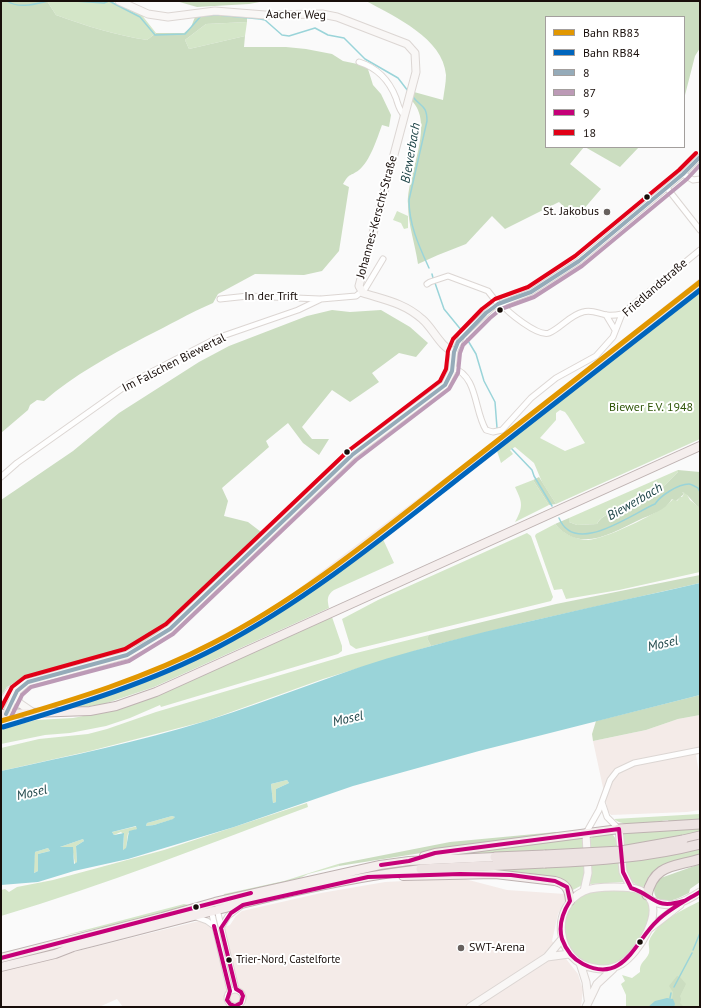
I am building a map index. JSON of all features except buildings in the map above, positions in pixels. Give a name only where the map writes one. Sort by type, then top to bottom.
[{"type":"highway","points":[[619,829],[700,824]]},
{"type":"highway","points":[[421,868],[545,859],[621,851],[700,836]]},
{"type":"highway","points":[[494,857],[599,860],[656,854],[700,844]]},
{"type":"highway","points":[[649,898],[652,879],[658,873],[700,859]]},
{"type":"main road","points":[[7,714],[31,712],[46,714],[77,713],[103,709],[156,692],[700,446]]},
{"type":"main road","points":[[408,861],[435,853],[619,829]]},
{"type":"main road","points":[[1,958],[162,917],[212,902],[357,869],[408,861],[494,857]]},
{"type":"main road","points":[[1,967],[243,905],[368,877],[421,868]]},
{"type":"main road","points":[[368,877],[454,874],[511,875],[560,882],[567,887],[570,901]]},
{"type":"street","name":"Aacher Weg","points":[[119,1],[148,14],[168,17],[179,17],[215,11],[265,15],[322,14],[340,17],[398,40],[410,47],[415,53],[417,60],[410,94]]},
{"type":"street","points":[[359,62],[381,73],[389,83],[400,111],[404,115]]},
{"type":"street","name":"Johannes-Kerscht-Straße","points":[[361,291],[359,282],[410,94]]},
{"type":"street","points":[[7,714],[2,702],[14,688],[28,682],[127,654],[146,645],[170,629],[352,455],[444,385],[453,368],[454,352],[462,336],[486,313],[499,304],[531,292],[579,261],[667,188],[700,157]]},
{"type":"street","points":[[683,174],[693,180],[700,179]]},
{"type":"street","points":[[667,188],[700,230]]},
{"type":"street","name":"Friedlandstraße","points":[[453,368],[462,372],[472,389],[484,426],[489,432],[497,432],[502,430],[521,408],[540,390],[556,378],[596,356],[613,337],[622,314],[700,250]]},
{"type":"street","points":[[321,299],[356,296],[365,289],[383,260]]},
{"type":"street","points":[[429,283],[448,276],[480,288],[492,295],[499,304],[528,326],[545,334],[550,333],[565,321],[583,312],[591,311],[606,315],[622,314]]},
{"type":"street","points":[[361,291],[398,303],[410,310],[429,325],[447,348],[454,352]]},
{"type":"street","name":"In der Trift","points":[[220,299],[248,296],[304,297],[321,299]]},
{"type":"street","name":"Im Falschen Biewertal","points":[[1,477],[17,463],[130,383],[217,338],[298,310],[321,299]]},
{"type":"street","points":[[606,315],[615,330]]},
{"type":"street","points":[[7,714],[16,693],[28,682]]},
{"type":"street","points":[[16,693],[18,702],[31,712]]},
{"type":"street","points":[[584,891],[588,877],[586,833],[602,802],[612,777],[627,765],[700,750]]},
{"type":"street","points":[[602,802],[607,817],[619,829],[623,872],[631,888]]},
{"type":"street","points":[[617,966],[596,969],[580,963],[570,954],[562,939],[562,918],[570,901],[584,891],[603,887],[631,888],[668,906],[688,899]]},
{"type":"street","points":[[648,930],[688,899],[700,892]]},
{"type":"street","points":[[587,1003],[599,981],[632,954],[648,930],[653,913],[649,898]]},
{"type":"street","points":[[212,902],[214,926],[230,991]]},
{"type":"street","points":[[221,928],[231,913],[243,905]]},
{"type":"street","points":[[214,912],[221,928],[236,989],[241,992],[243,998],[241,1003],[237,1006],[231,1005],[228,1002],[227,995],[230,991],[236,989]]},
{"type":"street","points":[[194,917],[207,921],[214,926]]},
{"type":"street","points":[[470,1007],[547,957],[562,939]]},
{"type":"street","points":[[547,957],[570,954]]},
{"type":"street","points":[[580,963],[586,982],[587,1003]]},
{"type":"shaded area","points":[[700,278],[700,290],[382,537],[295,601],[217,647],[150,678],[77,705],[76,708],[55,707],[52,703],[72,699],[110,686],[181,657],[252,619],[289,596],[507,431]]},
{"type":"shaded area","points":[[700,715],[700,754],[696,755],[700,779],[700,810],[687,812],[611,815],[608,811],[593,741],[646,730],[678,719]]},
{"type":"shaded area","points":[[461,878],[507,890],[565,894],[565,900],[558,914],[552,941],[578,974],[583,990],[581,1007],[123,1007],[117,999],[99,1007],[1,1007],[1,970],[199,921],[214,926],[215,929],[221,928],[230,925],[236,916],[242,911],[321,893],[385,882]]},
{"type":"green space","points":[[1,1],[47,1],[56,15],[101,30],[147,40],[156,33],[184,33],[191,27],[195,17],[209,14],[247,17],[247,22],[206,24],[185,40],[189,49],[245,36],[244,47],[286,47],[332,54],[343,61],[367,66],[373,85],[381,94],[391,115],[389,127],[382,125],[367,161],[359,170],[349,176],[343,184],[349,187],[339,251],[322,271],[304,275],[255,274],[218,294],[213,303],[118,351],[92,366],[44,401],[37,400],[30,405],[28,410],[1,433]]},
{"type":"green space","points":[[47,1],[110,1],[141,14],[156,33],[147,40],[101,30],[56,15]]},
{"type":"green space","points":[[176,1],[265,1],[249,4],[197,7]]},
{"type":"green space","points":[[366,1],[700,1],[700,48],[695,56],[685,95],[685,16],[545,16],[545,148],[583,148],[570,164],[601,189],[576,218],[559,202],[505,229],[492,216],[466,244],[418,264],[409,219],[408,204],[409,192],[421,135],[421,122],[418,110],[411,100],[414,92],[443,100],[446,75],[443,62],[436,50],[427,40],[416,30]]},
{"type":"green space","points":[[247,22],[245,36],[189,49],[185,40],[206,24]]},
{"type":"green space","points":[[587,148],[638,148],[620,167]]},
{"type":"green space","points":[[397,211],[408,216],[408,228],[404,229],[401,223],[393,220]]},
{"type":"green space","name":"Biewer E.V. 1948","points":[[700,290],[700,439],[556,504],[542,482],[534,463],[515,447],[510,450],[513,454],[501,463],[496,448]],"holes":[[[560,410],[565,412],[585,443],[565,451],[540,438],[556,420],[556,413]]]},
{"type":"green space","points":[[332,310],[350,312],[381,310],[410,327],[428,343],[416,357],[399,353],[372,373],[379,382],[350,402],[332,390],[302,427],[312,439],[329,439],[319,455],[303,443],[288,423],[266,441],[269,447],[222,488],[228,501],[224,516],[248,522],[265,535],[174,619],[157,633],[137,645],[115,654],[25,677],[7,687],[1,696],[1,500],[73,451],[119,413],[199,362],[229,346],[307,316]]},
{"type":"green space","points":[[678,470],[678,472],[659,491],[637,501],[625,502],[617,510],[603,517],[597,524],[577,525],[569,522],[569,518]]},
{"type":"green space","points":[[678,470],[700,472],[700,508],[682,492],[684,494],[676,501],[672,499],[666,506],[653,514],[607,535],[596,538],[575,538],[565,533],[555,524],[569,518],[569,522],[577,525],[597,524],[603,517],[622,507],[625,502],[637,501],[659,491],[678,472]]},
{"type":"green space","points":[[539,477],[556,504],[549,505],[533,480]]},
{"type":"green space","points":[[533,480],[549,505],[515,522],[520,512],[521,504],[515,487]]},
{"type":"green space","points":[[682,492],[686,493],[690,500],[700,508],[700,572],[619,590],[566,599],[562,589],[554,590],[535,536],[536,534],[555,524],[561,530],[583,540],[607,535],[658,511],[673,499],[677,501],[684,494]]},
{"type":"green space","points":[[527,533],[531,536],[553,597],[551,601],[356,649],[350,645],[342,619],[378,600]]},
{"type":"green space","points":[[382,537],[394,563],[334,590],[328,598],[329,608],[154,687],[104,704],[76,708],[77,705],[131,686],[184,664],[240,635],[302,596]]},
{"type":"green space","points":[[700,575],[700,583],[527,622],[431,646],[427,638],[429,635],[556,604]]},
{"type":"green space","points":[[332,617],[342,646],[342,651],[338,654],[161,707],[160,705],[130,718],[106,726],[70,733],[45,735],[1,744],[1,729],[36,720],[73,718],[124,708],[155,696]]},
{"type":"green space","points":[[429,635],[427,638],[431,646],[323,679],[206,721],[90,751],[1,771],[1,748],[39,739],[88,734],[107,729],[156,712],[348,655]]},
{"type":"green space","points":[[700,695],[700,715],[678,719],[646,730],[593,741],[592,734],[596,721]]},
{"type":"green space","points":[[287,780],[289,783],[276,789],[276,802],[273,803],[271,784]]},
{"type":"green space","points":[[307,803],[308,807],[155,864],[1,916],[1,890],[5,889],[9,892],[17,887],[53,880],[164,850]]},
{"type":"green space","points":[[700,814],[700,820],[669,822],[668,820],[640,824],[625,824],[614,819]]},
{"type":"green space","points":[[172,816],[175,817],[174,819],[146,826],[147,823]]},
{"type":"green space","points":[[138,826],[137,829],[128,833],[126,849],[123,850],[124,835],[121,832],[114,835],[112,832]]},
{"type":"green space","points":[[700,827],[700,855],[655,871],[649,876],[643,888],[630,879],[623,858],[622,833]]},
{"type":"green space","points":[[556,832],[556,835],[453,848],[339,866],[338,864],[450,842]]},
{"type":"green space","points":[[607,834],[613,835],[616,839],[624,882],[590,884],[591,874],[589,840],[594,836]]},
{"type":"green space","points":[[581,837],[585,853],[585,879],[584,884],[573,890],[566,881],[559,878],[439,870],[545,868],[544,851],[444,855]]},
{"type":"green space","points":[[83,839],[84,841],[76,846],[77,862],[75,864],[72,847],[60,847]]},
{"type":"green space","points":[[48,848],[50,851],[38,854],[38,871],[34,873],[35,852]]},
{"type":"green space","points":[[338,864],[339,866],[308,874],[300,878],[223,897],[224,894],[284,881]]},
{"type":"green space","points":[[700,864],[700,882],[690,889],[689,893],[669,901],[659,900],[655,896],[655,880]]},
{"type":"green space","points":[[603,890],[637,892],[647,900],[650,907],[647,925],[633,949],[619,962],[601,966],[588,963],[577,957],[570,948],[566,936],[565,924],[568,913],[575,902],[587,893]]},
{"type":"green space","points":[[700,901],[700,1007],[626,1007],[626,995],[621,984],[625,981],[622,975],[632,978],[640,972],[642,964],[649,953],[649,941],[658,928],[671,917]]},
{"type":"green space","points":[[184,904],[189,905],[112,927],[104,927],[62,936]]},
{"type":"green space","points":[[677,976],[680,977],[686,984],[680,996],[680,1003],[683,1006],[671,1007],[673,992],[669,986]]},
{"type":"water","name":"Mosel","points":[[700,583],[700,695],[479,751],[353,786],[234,827],[128,859],[74,871],[38,882],[1,885],[1,771],[181,729],[361,667],[449,641],[520,623]],"holes":[[[287,780],[289,783],[276,789],[276,802],[273,803],[271,784]],[[172,816],[175,817],[154,825],[146,826],[147,823]],[[136,826],[137,829],[129,831],[126,848],[123,850],[124,833],[114,835],[112,832]],[[83,839],[84,841],[76,846],[77,862],[74,864],[73,847],[60,847]],[[48,848],[50,851],[38,854],[38,871],[34,873],[35,852]]]},
{"type":"water","points":[[667,998],[673,999],[675,1004],[674,1007],[648,1007],[655,1001]]},
{"type":"waterway","name":"Biewerbach","points":[[7,1],[17,5],[48,1]]},
{"type":"waterway","name":"Biewerbach","points":[[74,1],[104,3],[109,1],[140,17],[155,35],[185,34],[201,16],[218,15],[265,20],[282,35],[289,36],[315,28],[328,35],[344,38],[365,59],[398,78],[408,91]]},
{"type":"waterway","name":"Biewerbach","points":[[413,97],[425,109],[427,121],[409,200],[409,209],[415,235],[429,268]]},
{"type":"waterway","name":"Biewerbach","points":[[432,274],[433,278]]},
{"type":"waterway","name":"Biewerbach","points":[[435,283],[444,309],[462,331]]},
{"type":"waterway","name":"Biewerbach","points":[[467,339],[476,354],[484,381],[495,402],[497,428]]},
{"type":"waterway","name":"Biewerbach","points":[[512,449],[532,470],[552,506]]},
{"type":"waterway","name":"Biewerbach","points":[[559,518],[567,529],[577,534],[590,533],[618,523],[655,504],[665,494],[680,486],[690,484],[698,488],[700,492]]},
{"type":"waterway","points":[[693,950],[700,933]]},
{"type":"waterway","points":[[674,987],[692,953]]},
{"type":"waterway","points":[[670,998],[671,993]]},
{"type":"rail line","name":"RB83","points":[[1,721],[109,687],[162,667],[213,643],[277,606],[308,586],[368,542],[700,282]]},
{"type":"rail line","name":"RB84","points":[[3,727],[85,702],[166,672],[218,647],[283,609],[344,567],[700,290]]},
{"type":"transit line","name":"18","points":[[1,708],[12,687],[25,677],[125,649],[166,624],[348,451],[440,381],[446,369],[448,351],[453,339],[482,309],[495,299],[528,287],[575,256],[679,170],[696,153]]},
{"type":"transit line","name":"8","points":[[6,714],[17,691],[28,682],[127,655],[170,629],[352,455],[445,385],[452,371],[454,352],[458,342],[486,313],[498,304],[531,292],[579,261],[683,174],[700,157]]},
{"type":"transit line","name":"87","points":[[11,717],[22,695],[31,687],[129,661],[173,634],[356,460],[449,389],[458,373],[460,353],[463,345],[490,318],[501,309],[534,297],[582,266],[687,179],[700,165]]},
{"type":"transit line","name":"9","points":[[381,865],[409,861],[435,853],[619,829],[623,872],[631,888],[660,903],[666,904],[684,901]]},
{"type":"transit line","name":"9","points":[[214,926],[230,991],[227,1000],[230,1004],[235,1006],[241,1003],[243,996],[241,992],[236,989],[221,928],[231,913],[243,905],[368,877],[460,874],[511,875],[555,881],[567,887],[570,901],[563,914],[561,924],[562,939],[570,954],[583,964],[597,969],[609,969],[619,965],[627,958],[657,921],[677,905],[700,892]]},
{"type":"transit line","name":"9","points":[[1,958],[251,893]]},
{"type":"place","name":"St. Jakobus","points":[[607,212]]},
{"type":"place","name":"SWT-Arena","points":[[461,948]]},
{"type":"place","name":"Trier-Nord, Castelforte","points":[[229,960]]}]
